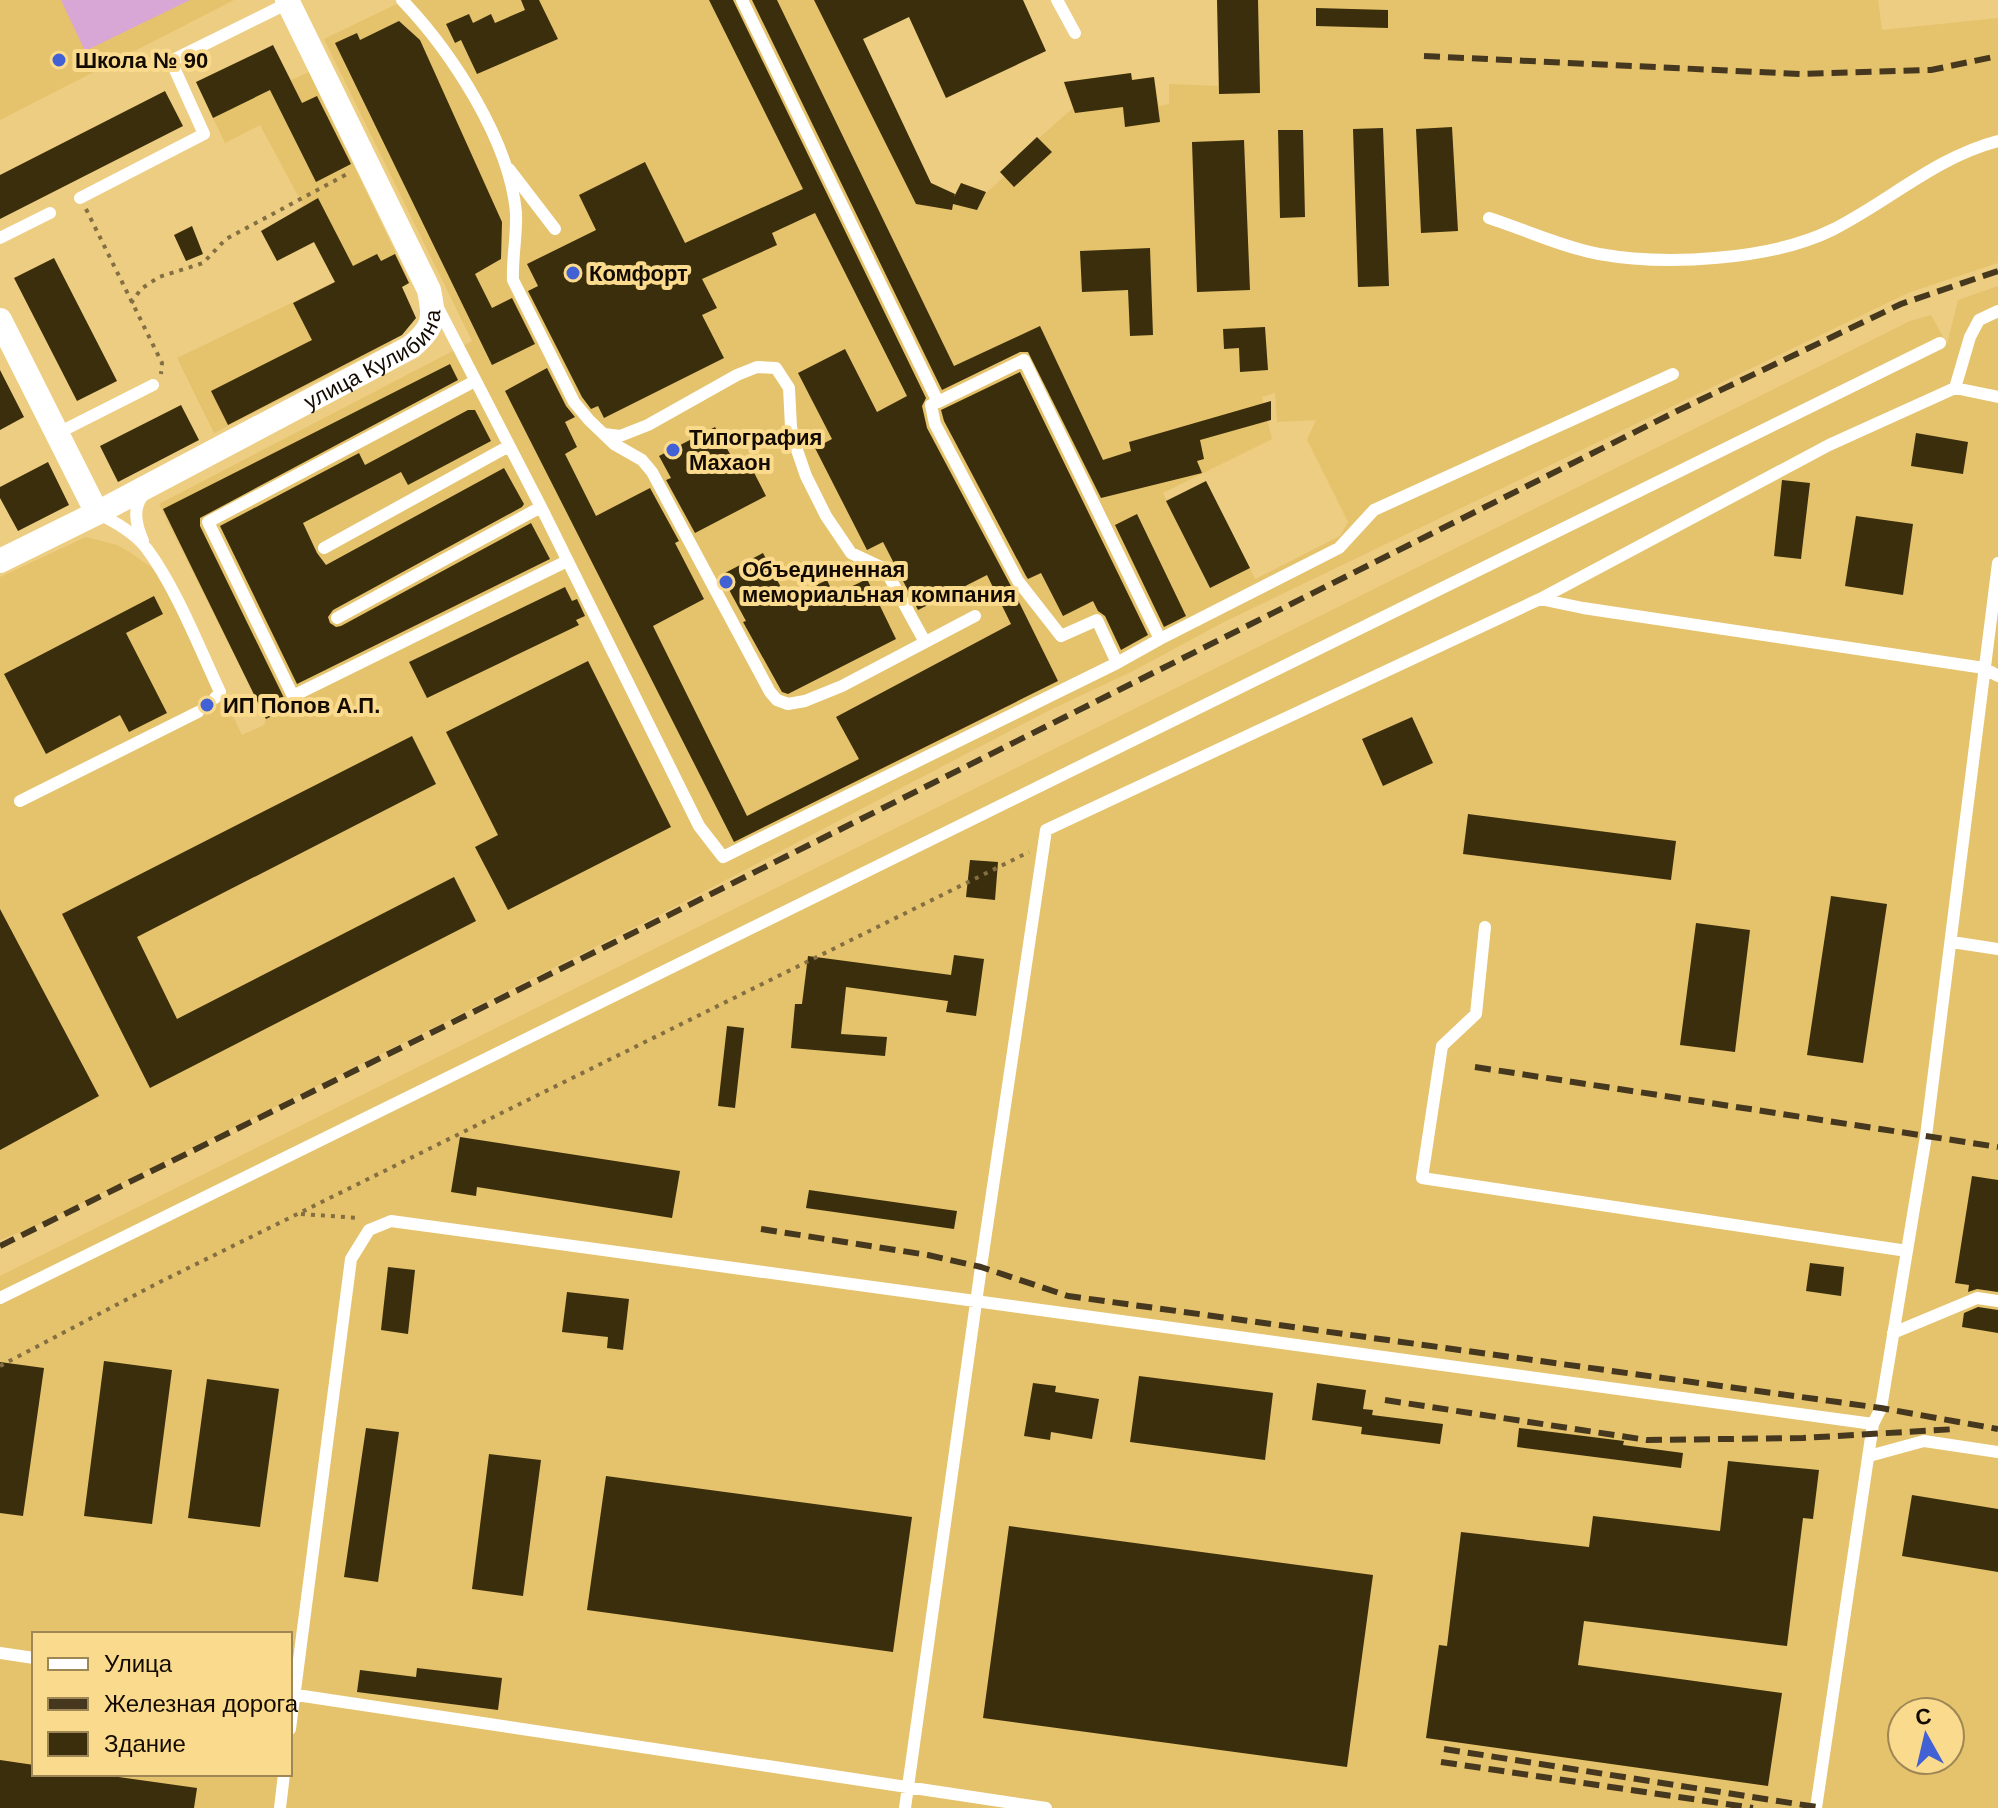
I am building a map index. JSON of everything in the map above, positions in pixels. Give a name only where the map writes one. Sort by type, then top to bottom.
[{"type":"street","name":"улица Кулибина","points":[[0,561],[411,347],[425,336],[431,325],[433,310],[429,290],[288,2]]},
{"type":"street","points":[[0,320],[97,513]]},
{"type":"lane","points":[[402,0],[428,27],[458,67],[505,163],[555,229]]},
{"type":"lane","points":[[742,0],[938,402]]},
{"type":"lane","points":[[1057,0],[1075,33]]},
{"type":"lane","points":[[80,198],[204,134],[171,61],[288,2]]},
{"type":"lane","points":[[1489,218],[1596,254],[1633,258],[1704,258],[1777,250],[1831,230],[1942,164],[1998,141]]},
{"type":"lane","points":[[505,163],[516,214],[513,280],[574,402],[614,444],[642,460],[652,472],[777,700],[788,704],[805,701],[842,686],[975,616]]},
{"type":"lane","points":[[0,238],[50,213]]},
{"type":"lane","points":[[429,290],[541,507],[699,826],[723,857],[1117,663],[1339,548],[1374,510],[1673,374]]},
{"type":"lane","points":[[1955,388],[1970,337],[1979,320],[1998,311]]},
{"type":"lane","points":[[0,1298],[1940,343]]},
{"type":"lane","points":[[1117,663],[1097,620],[1061,636],[1031,600],[935,424],[931,405],[1024,360],[1160,639]]},
{"type":"lane","points":[[604,434],[620,436],[648,425],[757,367],[776,368],[789,388],[791,427],[797,450],[826,516],[851,553],[885,569],[925,642]]},
{"type":"lane","points":[[475,381],[208,522],[293,696],[567,561]]},
{"type":"lane","points":[[58,433],[153,385]]},
{"type":"lane","points":[[905,1808],[1046,830],[1540,599],[1829,445],[1955,388],[1998,397]]},
{"type":"lane","points":[[324,548],[509,446]]},
{"type":"lane","points":[[169,475],[140,498],[136,506],[138,526],[220,692],[215,698]]},
{"type":"lane","points":[[337,618],[541,507]]},
{"type":"lane","points":[[97,513],[134,535],[147,548]]},
{"type":"lane","points":[[1816,1808],[1873,1424],[1881,1408],[1926,1136],[1998,563]]},
{"type":"lane","points":[[1540,599],[1984,668],[1998,676]]},
{"type":"lane","points":[[20,801],[198,712]]},
{"type":"lane","points":[[1485,927],[1476,1014],[1442,1046],[1422,1178],[1907,1251]]},
{"type":"lane","points":[[1952,942],[1998,949]]},
{"type":"lane","points":[[1046,1808],[292,1694],[351,1259],[369,1230],[391,1221],[1873,1424]]},
{"type":"lane","points":[[1893,1333],[1977,1298],[1998,1301]]},
{"type":"lane","points":[[1869,1456],[1924,1441],[1998,1452]]},
{"type":"lane","points":[[0,1653],[32,1658]]},
{"type":"lane","points":[[280,1808],[284,1776]]},
{"type":"path","points":[[131,303],[141,289],[159,277],[203,263],[226,239],[366,164]]},
{"type":"path","points":[[80,198],[162,363],[161,375],[153,385]]},
{"type":"path","points":[[0,1366],[298,1214],[1034,850],[1046,830]]},
{"type":"path","points":[[298,1214],[391,1221]]},
{"type":"shaded area","name":"Школа № 90","points":[[0,0],[234,0],[0,120]]},
{"type":"shaded area","points":[[61,0],[190,0],[85,51]]},
{"type":"shaded area","points":[[405,0],[844,0],[931,183],[955,194],[961,183],[985,194],[1004,177],[1000,172],[1073,108],[1063,82],[1131,73],[1133,80],[1154,77],[1159,106],[1169,104],[1169,84],[1219,86],[1219,94],[1258,0],[1878,0],[1882,30],[1998,18],[1998,263],[1908,293],[1224,622],[657,916],[36,1226],[0,1240],[0,577],[86,537],[117,545],[152,568],[171,589],[242,735],[264,725],[266,719],[159,504],[472,341],[324,39]],"holes":[[[1275,393],[1277,422],[1316,420],[1307,440],[1348,522],[1340,536],[1255,579],[1250,568],[1209,588],[1163,493],[1272,439],[1262,397]]]},
{"type":"shaded area","points":[[273,45],[291,80],[309,72],[410,283],[355,311],[376,310],[392,343],[214,433],[177,358],[339,280],[335,271],[330,273],[308,231],[303,234],[308,245],[277,261],[261,231],[303,205],[260,125],[225,143],[196,82]]},
{"type":"shaded area","points":[[1998,286],[1998,1808],[0,1808],[0,1276],[1910,321],[1931,315],[1947,344],[1958,300]]},
{"type":"building","points":[[521,0],[539,0],[558,39],[477,74],[461,40],[455,43],[446,24],[469,14],[473,23],[491,14],[495,23],[525,10]]},
{"type":"building","points":[[709,0],[733,0],[926,398],[922,406],[927,428],[1058,681],[734,842],[505,391],[547,368],[575,417],[565,422],[577,447],[565,454],[596,516],[650,488],[679,541],[675,543],[704,599],[653,626],[747,816],[859,759],[836,717],[1011,624],[987,575],[918,610],[883,542],[867,550],[815,448],[832,439],[798,373],[845,349],[877,412],[907,396],[815,213],[772,233],[777,245],[702,279],[717,308],[702,315],[724,358],[604,418],[598,406],[591,409],[582,397],[528,291],[538,286],[527,264],[596,230],[579,195],[645,162],[685,243],[803,189]]},
{"type":"building","points":[[752,0],[777,0],[954,366],[1040,326],[1103,460],[1131,451],[1129,442],[1271,401],[1271,420],[1200,440],[1204,459],[1197,461],[1202,473],[1101,498],[1028,352],[1020,352],[942,390]]},
{"type":"building","points":[[814,0],[1023,0],[1046,51],[946,98],[909,17],[863,39],[931,183],[955,194],[954,197],[961,183],[986,192],[977,210],[953,204],[952,210],[916,204]]},
{"type":"building","points":[[1217,0],[1258,0],[1260,93],[1219,94]]},
{"type":"building","points":[[1316,8],[1388,10],[1388,28],[1316,26]]},
{"type":"building","points":[[399,21],[420,40],[502,222],[501,259],[475,274],[492,308],[512,298],[535,344],[492,365],[335,43],[357,33],[360,40]]},
{"type":"building","points":[[273,45],[302,103],[317,96],[351,164],[316,182],[270,90],[213,118],[196,82]]},
{"type":"building","points":[[1131,73],[1132,80],[1154,77],[1160,122],[1125,127],[1123,107],[1075,113],[1064,82]]},
{"type":"building","points":[[165,91],[183,126],[0,219],[0,175]]},
{"type":"building","points":[[1452,127],[1458,231],[1421,233],[1416,129]]},
{"type":"building","points":[[1383,128],[1389,286],[1358,287],[1353,129]]},
{"type":"building","points":[[1278,130],[1303,130],[1305,217],[1280,218]]},
{"type":"building","points":[[1037,137],[1052,152],[1014,187],[1000,172]]},
{"type":"building","points":[[1244,140],[1250,290],[1197,292],[1192,142]]},
{"type":"building","points":[[318,198],[353,266],[377,254],[381,261],[395,254],[409,283],[402,287],[416,318],[402,335],[228,425],[211,391],[312,340],[293,303],[335,282],[314,242],[277,261],[261,231]]},
{"type":"building","points":[[192,226],[203,254],[186,261],[174,235]]},
{"type":"building","points":[[1150,248],[1153,335],[1130,336],[1128,290],[1082,292],[1080,251]]},
{"type":"building","points":[[54,258],[117,381],[77,401],[14,278]]},
{"type":"building","points":[[1265,327],[1268,370],[1240,372],[1239,348],[1224,349],[1223,329]]},
{"type":"building","points":[[450,364],[458,380],[200,518],[200,526],[291,707],[266,719],[163,509]]},
{"type":"building","points":[[0,370],[24,417],[0,430]]},
{"type":"building","points":[[1020,372],[1148,635],[1121,650],[1105,616],[1093,601],[1063,616],[1041,573],[1028,579],[944,421],[941,410]]},
{"type":"building","points":[[181,405],[199,440],[118,482],[100,446]]},
{"type":"building","points":[[468,410],[475,410],[491,441],[408,485],[401,472],[303,523],[317,553],[326,565],[504,468],[524,504],[333,610],[328,617],[330,623],[341,626],[531,523],[550,559],[297,684],[220,526],[359,453],[365,465]]},
{"type":"building","points":[[715,427],[735,463],[746,457],[766,496],[695,533],[666,480],[671,478],[659,456]]},
{"type":"building","points":[[1916,433],[1968,442],[1963,474],[1911,466]]},
{"type":"building","points":[[48,462],[69,505],[18,531],[0,498],[0,487]]},
{"type":"building","points":[[1782,480],[1810,483],[1801,559],[1774,556]]},
{"type":"building","points":[[1206,481],[1250,568],[1210,588],[1166,501]]},
{"type":"building","points":[[1137,514],[1186,616],[1164,627],[1115,525]]},
{"type":"building","points":[[1856,516],[1913,524],[1903,595],[1845,586]]},
{"type":"building","points":[[763,553],[787,599],[827,580],[834,595],[867,579],[896,639],[788,694],[782,692],[721,575]]},
{"type":"building","points":[[565,587],[572,601],[577,599],[585,616],[576,620],[579,625],[427,698],[409,662]]},
{"type":"building","points":[[154,596],[163,614],[126,633],[167,713],[129,732],[120,715],[46,754],[4,674]]},
{"type":"building","points":[[588,661],[671,827],[508,910],[475,847],[498,835],[446,732]]},
{"type":"building","points":[[1412,717],[1433,763],[1383,786],[1362,739]]},
{"type":"building","points":[[412,736],[436,784],[137,937],[177,1019],[454,877],[476,921],[150,1088],[62,914]]},
{"type":"building","points":[[1468,814],[1676,841],[1671,880],[1463,854]]},
{"type":"building","points":[[970,860],[998,862],[995,900],[966,897]]},
{"type":"building","points":[[1831,896],[1887,904],[1863,1063],[1807,1055]]},
{"type":"building","points":[[0,909],[99,1096],[0,1150]]},
{"type":"building","points":[[1696,923],[1750,930],[1735,1052],[1680,1045]]},
{"type":"building","points":[[954,955],[984,959],[976,1016],[946,1012],[948,1001],[846,987],[841,1034],[887,1037],[885,1056],[791,1048],[795,1004],[802,1004],[808,956],[951,975]]},
{"type":"building","points":[[727,1026],[744,1028],[735,1108],[718,1106]]},
{"type":"building","points":[[460,1137],[680,1171],[672,1218],[477,1187],[476,1196],[451,1192]]},
{"type":"building","points":[[1972,1176],[1998,1180],[1998,1292],[1977,1289],[1968,1292],[1969,1285],[1955,1283]]},
{"type":"building","points":[[809,1190],[957,1211],[954,1229],[806,1208]]},
{"type":"building","points":[[1810,1263],[1844,1267],[1841,1296],[1806,1291]]},
{"type":"building","points":[[388,1267],[415,1270],[408,1334],[381,1330]]},
{"type":"building","points":[[567,1292],[629,1299],[623,1350],[607,1348],[608,1337],[562,1332]]},
{"type":"building","points":[[1978,1307],[1998,1310],[1998,1333],[1962,1327],[1964,1313]]},
{"type":"building","points":[[104,1361],[172,1370],[152,1524],[84,1516]]},
{"type":"building","points":[[0,1362],[44,1368],[23,1516],[0,1513]]},
{"type":"building","points":[[1139,1376],[1273,1393],[1265,1460],[1130,1442]]},
{"type":"building","points":[[207,1379],[279,1389],[260,1527],[188,1518]]},
{"type":"building","points":[[1033,1383],[1056,1386],[1055,1392],[1099,1399],[1092,1439],[1051,1432],[1050,1440],[1024,1436]]},
{"type":"building","points":[[1317,1383],[1366,1390],[1363,1409],[1373,1410],[1372,1415],[1443,1424],[1440,1444],[1361,1434],[1362,1427],[1312,1420]]},
{"type":"building","points":[[366,1428],[399,1432],[378,1582],[344,1577]]},
{"type":"building","points":[[1519,1428],[1624,1441],[1623,1445],[1683,1453],[1681,1468],[1517,1447]]},
{"type":"building","points":[[489,1454],[541,1460],[523,1596],[472,1589]]},
{"type":"building","points":[[1728,1461],[1819,1470],[1813,1519],[1803,1518],[1787,1646],[1584,1621],[1578,1665],[1782,1693],[1768,1786],[1426,1738],[1439,1645],[1447,1646],[1461,1532],[1589,1547],[1593,1516],[1720,1531]]},
{"type":"building","points":[[606,1476],[912,1517],[893,1652],[587,1610]]},
{"type":"building","points":[[1912,1495],[1998,1509],[1998,1572],[1902,1556]]},
{"type":"building","points":[[1009,1526],[1373,1575],[1347,1767],[983,1718]]},
{"type":"building","points":[[417,1668],[502,1678],[498,1710],[357,1692],[360,1670],[416,1677]]},
{"type":"building","points":[[0,1760],[32,1765],[32,1776],[111,1776],[197,1788],[194,1808],[0,1808]]},
{"type":"railway","points":[[1424,56],[1800,74],[1931,70],[1998,56]]},
{"type":"railway","points":[[0,1246],[1677,411],[1901,304],[1998,271]]},
{"type":"railway","points":[[1475,1067],[1998,1147]]},
{"type":"railway","points":[[761,1229],[928,1255],[981,1267],[1068,1296],[1881,1408],[1998,1429]]},
{"type":"railway","points":[[1385,1400],[1647,1440],[1803,1438],[1956,1429]]},
{"type":"railway","points":[[1444,1749],[1823,1808]]},
{"type":"railway","points":[[1441,1762],[1753,1808]]},
{"type":"place","name":"Школа № 90","points":[[59,60]]},
{"type":"place","name":"Комфорт","points":[[573,273]]},
{"type":"place","name":"Типография Махаон","points":[[673,450]]},
{"type":"place","name":"Объединенная мемориальная компания","points":[[726,582]]},
{"type":"place","name":"ИП Попов А.П.","points":[[207,705]]}]
